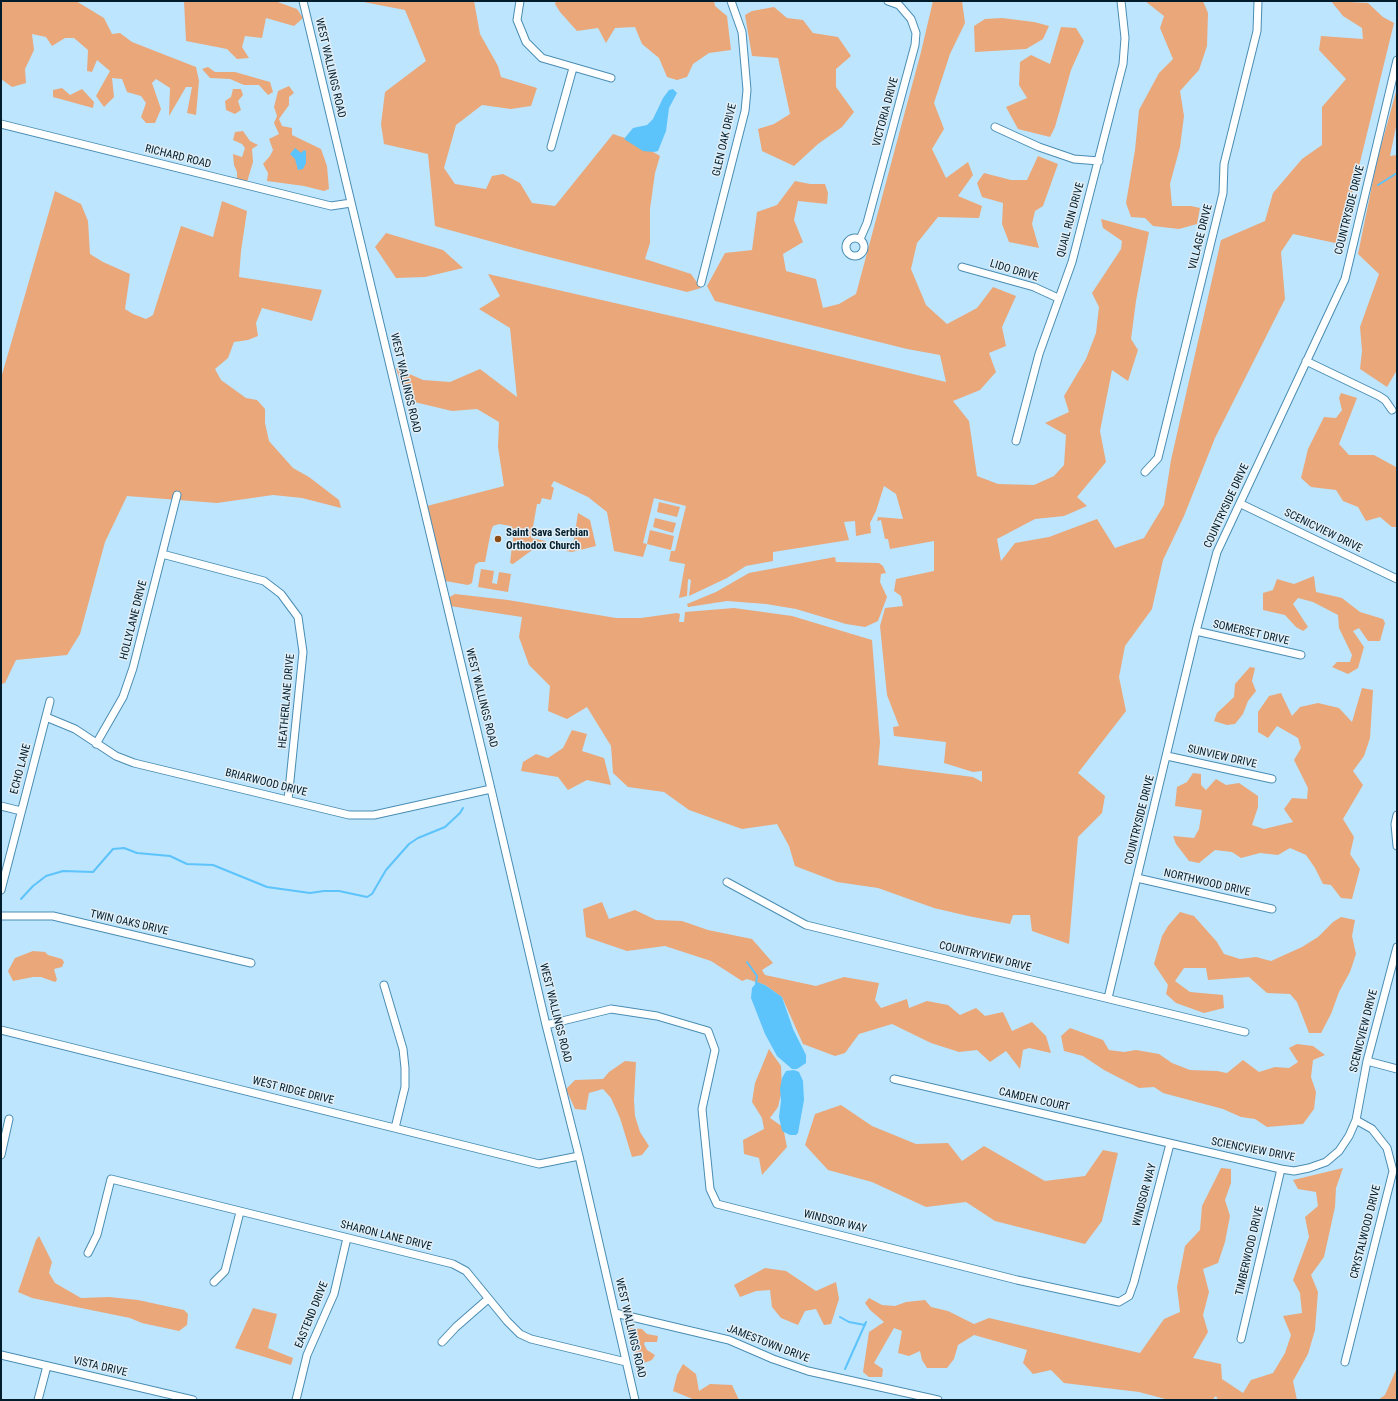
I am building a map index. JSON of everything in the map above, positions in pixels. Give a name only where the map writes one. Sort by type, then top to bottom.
[{"type":"street","name":"WEST WALLINGS ROAD","points":[[303,1],[546,1025],[579,1156],[635,1400]]},
{"type":"street","points":[[520,1],[517,20],[526,42],[542,58],[611,78]]},
{"type":"street","name":"GLEN OAK DRIVE","points":[[701,283],[745,111],[747,90],[742,32],[731,1]]},
{"type":"street","name":"VICTORIA DRIVE","points":[[860,240],[868,223],[913,52],[916,33],[911,19],[899,5],[888,1]]},
{"type":"street","name":"QUAIL RUN DRIVE","points":[[1016,441],[1039,354],[1072,262],[1123,64],[1126,38],[1121,1]]},
{"type":"street","name":"VILLAGE DRIVE","points":[[1145,472],[1158,458],[1223,193],[1224,164],[1257,31],[1258,1]]},
{"type":"street","name":"COUNTRYSIDE DRIVE","points":[[1108,998],[1196,632],[1218,552],[1345,279],[1397,60]]},
{"type":"street","points":[[551,147],[573,68]]},
{"type":"street","name":"RICHARD ROAD","points":[[1,124],[331,206],[351,203]]},
{"type":"street","points":[[995,127],[1039,147],[1074,159],[1099,161]]},
{"type":"street","name":"LIDO DRIVE","points":[[962,267],[1034,287],[1058,298]]},
{"type":"street","points":[[1306,361],[1379,396],[1385,400],[1392,410]]},
{"type":"street","name":"HOLLYLANE DRIVE","points":[[96,744],[123,696],[133,668],[177,495]]},
{"type":"street","name":"SCENICVIEW DRIVE","points":[[1241,504],[1397,579]]},
{"type":"street","name":"HEATHERLANE DRIVE","points":[[162,554],[264,581],[281,594],[298,617],[303,652],[288,800]]},
{"type":"street","name":"SOMERSET DRIVE","points":[[1196,632],[1301,655]]},
{"type":"street","name":"ECHO LANE","points":[[1,890],[50,701]]},
{"type":"street","name":"BRIARWOOD DRIVE","points":[[46,717],[75,729],[116,756],[134,762],[349,815],[374,815],[491,789]]},
{"type":"street","name":"SUNVIEW DRIVE","points":[[1167,756],[1272,779]]},
{"type":"street","points":[[1,806],[21,811]]},
{"type":"street","points":[[1397,815],[1395,824],[1397,846]]},
{"type":"street","name":"NORTHWOOD DRIVE","points":[[1137,878],[1272,909]]},
{"type":"street","name":"COUNTRYVIEW DRIVE","points":[[727,882],[806,925],[1245,1032]]},
{"type":"street","name":"TWIN OAKS DRIVE","points":[[1,916],[53,916],[251,963]]},
{"type":"street","name":"SCENICVIEW DRIVE","points":[[1356,1120],[1367,1061],[1397,947]]},
{"type":"street","points":[[384,985],[403,1049],[405,1068],[406,1087],[395,1128]]},
{"type":"street","name":"WINDSOR WAY","points":[[546,1025],[611,1009],[657,1016],[708,1031],[715,1050],[702,1109],[710,1188],[717,1204],[1017,1280],[1119,1302],[1129,1296],[1134,1282],[1170,1144]]},
{"type":"street","name":"WEST RIDGE DRIVE","points":[[1,1030],[539,1164],[579,1156]]},
{"type":"street","points":[[1367,1061],[1397,1069]]},
{"type":"street","name":"CAMDEN COURT","points":[[894,1079],[1170,1144]]},
{"type":"street","points":[[1,1155],[10,1119]]},
{"type":"street","name":"SCIENCVIEW DRIVE","points":[[1170,1144],[1281,1169],[1301,1170],[1326,1162],[1339,1151],[1356,1120]]},
{"type":"street","name":"CRYSTALWOOD DRIVE","points":[[1345,1362],[1393,1171],[1387,1148],[1372,1129],[1356,1120]]},
{"type":"street","name":"TIMBERWOOD DRIVE","points":[[1241,1339],[1281,1169]]},
{"type":"street","name":"SHARON LANE DRIVE","points":[[88,1253],[97,1235],[111,1180],[453,1264],[466,1271],[488,1299],[520,1334],[531,1339],[626,1362]]},
{"type":"street","points":[[214,1282],[225,1271],[240,1212]]},
{"type":"street","name":"EASTEND DRIVE","points":[[296,1400],[307,1355],[334,1294],[348,1238]]},
{"type":"street","points":[[442,1342],[456,1327],[488,1299]]},
{"type":"street","name":"JAMESTOWN DRIVE","points":[[615,1313],[718,1336],[808,1371],[938,1400]]},
{"type":"street","name":"VISTA DRIVE","points":[[1,1355],[193,1400]]},
{"type":"street","points":[[38,1400],[47,1366]]},
{"type":"shaded area","points":[[1,1],[76,1],[104,18],[112,34],[120,33],[132,42],[196,67],[199,81],[196,115],[187,113],[192,87],[186,87],[169,116],[170,88],[156,79],[152,83],[161,109],[155,123],[146,123],[141,117],[146,103],[141,96],[127,92],[122,79],[112,78],[114,97],[104,107],[96,96],[110,71],[97,60],[92,72],[87,71],[88,50],[74,38],[65,38],[52,46],[46,37],[32,34],[34,50],[25,69],[26,83],[12,87],[1,79]]},
{"type":"shaded area","points":[[184,1],[275,1],[297,9],[303,18],[294,26],[266,18],[262,38],[245,36],[242,47],[249,58],[237,59],[227,49],[186,41]]},
{"type":"shaded area","points":[[358,1],[474,1],[480,34],[498,66],[501,77],[537,88],[531,106],[511,109],[482,105],[456,125],[444,168],[455,184],[486,189],[492,176],[503,174],[520,183],[532,203],[555,206],[613,134],[634,141],[660,156],[655,173],[650,209],[650,243],[645,259],[691,274],[701,288],[687,292],[529,252],[435,226],[428,154],[384,144],[381,124],[385,92],[426,61],[405,10]]},
{"type":"shaded area","points":[[556,1],[714,1],[715,6],[727,16],[731,50],[709,53],[693,64],[687,77],[677,80],[667,77],[659,58],[642,44],[635,27],[615,28],[606,43],[598,28],[577,31],[560,12],[555,4]]},
{"type":"shaded area","points":[[933,1],[962,1],[965,23],[950,54],[934,103],[944,129],[932,149],[946,178],[968,162],[973,175],[958,196],[982,206],[979,218],[938,217],[917,243],[911,269],[926,305],[947,324],[977,308],[993,287],[1016,296],[1002,327],[1006,346],[989,353],[996,372],[980,390],[953,401],[969,421],[977,476],[998,484],[1034,485],[1054,476],[1064,465],[1066,435],[1045,423],[1069,412],[1064,396],[1086,359],[1096,333],[1099,307],[1092,293],[1121,249],[1122,241],[1103,228],[1101,219],[1149,232],[1136,301],[1131,339],[1138,350],[1128,381],[1112,370],[1100,431],[1106,462],[1077,497],[1087,506],[1064,516],[1035,519],[997,539],[1001,561],[1015,543],[1049,537],[1097,519],[1115,548],[1144,538],[1164,505],[1171,460],[1221,240],[1265,221],[1273,193],[1302,159],[1322,145],[1322,107],[1346,79],[1319,50],[1321,36],[1363,39],[1362,28],[1343,16],[1331,1],[1368,3],[1383,17],[1394,23],[1340,244],[1293,234],[1281,252],[1285,299],[1215,438],[1184,516],[1163,560],[1152,609],[1125,646],[1119,677],[1126,711],[1078,773],[1105,796],[1102,813],[1078,837],[1069,944],[1032,931],[1030,915],[1013,915],[1010,924],[934,908],[878,888],[837,882],[795,866],[789,846],[777,824],[742,829],[689,810],[664,792],[628,787],[613,773],[611,746],[587,707],[567,719],[548,711],[550,686],[529,665],[519,637],[522,617],[450,606],[448,598],[455,594],[508,600],[616,618],[641,618],[677,613],[680,614],[679,622],[684,622],[685,612],[734,608],[792,616],[872,640],[880,742],[878,765],[973,777],[982,782],[982,771],[973,772],[944,763],[946,742],[894,736],[893,727],[899,726],[887,695],[880,626],[885,608],[903,606],[901,596],[894,591],[896,579],[934,571],[934,541],[890,549],[888,539],[885,539],[881,520],[877,521],[878,517],[903,519],[896,494],[884,486],[876,511],[870,523],[871,533],[856,536],[855,521],[844,522],[849,540],[773,552],[773,561],[746,566],[727,578],[689,596],[691,580],[688,579],[687,596],[679,598],[685,564],[669,561],[671,551],[675,551],[686,506],[654,498],[643,543],[647,544],[643,557],[614,551],[607,512],[588,497],[554,481],[551,486],[554,488],[551,500],[542,498],[540,504],[537,504],[531,538],[546,541],[544,549],[535,548],[513,564],[510,563],[514,530],[511,526],[499,524],[493,526],[491,531],[485,562],[479,562],[475,565],[472,583],[468,585],[445,581],[427,506],[504,486],[498,447],[499,422],[477,409],[452,411],[406,400],[396,368],[423,380],[450,382],[480,369],[517,397],[510,328],[479,309],[500,296],[488,274],[689,320],[946,382],[940,355],[907,349],[715,301],[707,286],[725,253],[752,250],[757,212],[777,205],[795,181],[810,184],[825,184],[828,193],[827,204],[798,201],[794,220],[803,242],[783,254],[786,271],[816,279],[823,308],[839,304],[856,294],[921,52]]},
{"type":"shaded area","points":[[1145,1],[1203,1],[1208,13],[1207,46],[1199,70],[1180,91],[1184,116],[1180,147],[1170,184],[1172,206],[1191,206],[1200,208],[1197,224],[1179,229],[1153,226],[1145,218],[1131,217],[1126,203],[1135,150],[1139,110],[1159,73],[1173,59],[1160,28],[1164,16]]},
{"type":"shaded area","points":[[774,7],[787,18],[803,20],[813,33],[838,37],[851,56],[836,69],[836,87],[854,112],[842,127],[818,144],[794,166],[762,151],[758,129],[774,124],[790,114],[778,58],[752,56],[745,15],[752,11]]},
{"type":"shaded area","points":[[1002,18],[1034,22],[1049,26],[1043,39],[1026,49],[975,52],[974,26],[985,19]]},
{"type":"shaded area","points":[[1061,27],[1076,28],[1084,41],[1071,70],[1055,127],[1050,137],[1018,129],[1006,107],[1027,98],[1019,85],[1020,62],[1031,55],[1050,64]]},
{"type":"shaded area","points":[[208,67],[215,72],[235,72],[270,82],[273,92],[268,95],[259,85],[244,85],[230,79],[210,78],[202,69]]},
{"type":"shaded area","points":[[289,86],[294,93],[289,97],[289,105],[279,119],[282,126],[292,128],[292,135],[321,149],[327,166],[329,189],[324,191],[304,186],[267,181],[268,173],[263,164],[273,150],[269,139],[279,134],[274,123],[277,116],[274,107],[278,91]]},
{"type":"shaded area","points":[[62,88],[70,95],[82,89],[94,102],[93,108],[53,97],[53,90]]},
{"type":"shaded area","points":[[1397,88],[1397,122],[1390,156],[1397,155],[1397,370],[1387,387],[1360,369],[1362,351],[1360,327],[1379,274],[1358,254],[1377,161]]},
{"type":"shaded area","points":[[233,89],[241,89],[243,95],[238,101],[241,110],[235,114],[226,110],[225,101],[231,97]]},
{"type":"shaded area","points":[[243,131],[250,141],[258,145],[252,149],[253,162],[247,182],[237,180],[237,172],[234,165],[233,154],[242,157],[245,148],[242,144],[233,140],[235,132]]},
{"type":"shaded area","points":[[1038,156],[1058,164],[1043,206],[1035,211],[1032,224],[1039,248],[1009,242],[1002,224],[1003,203],[982,197],[977,183],[984,173],[1011,180],[1027,180]]},
{"type":"shaded area","points":[[55,191],[81,204],[88,221],[90,254],[103,262],[130,274],[125,309],[146,319],[153,315],[181,226],[213,237],[222,201],[247,211],[239,277],[322,290],[312,321],[262,308],[256,323],[258,336],[248,340],[234,342],[228,358],[215,369],[221,380],[246,398],[257,400],[265,409],[265,423],[269,441],[293,468],[309,477],[339,500],[341,508],[302,498],[273,495],[217,503],[127,496],[105,542],[80,634],[67,655],[16,660],[5,683],[1,684],[1,378]]},
{"type":"shaded area","points":[[386,233],[443,250],[463,268],[425,277],[396,278],[375,247]]},
{"type":"shaded area","points":[[1341,393],[1357,398],[1339,444],[1349,455],[1374,455],[1396,467],[1397,527],[1392,527],[1380,517],[1366,521],[1358,507],[1343,501],[1336,490],[1311,487],[1301,478],[1308,449],[1324,417],[1336,418],[1342,410],[1339,398]]},
{"type":"shaded area","points":[[659,502],[680,507],[677,517],[657,512]]},
{"type":"shaded area","points":[[578,513],[590,520],[596,546],[572,552],[566,551],[565,544],[573,545]]},
{"type":"shaded area","points":[[655,518],[676,523],[673,533],[653,527]]},
{"type":"shaded area","points":[[650,530],[674,536],[671,550],[647,544]]},
{"type":"shaded area","points":[[835,557],[836,562],[879,563],[883,566],[886,573],[881,574],[880,582],[887,597],[878,621],[865,627],[846,624],[796,609],[766,604],[727,601],[688,607],[687,604],[716,592],[749,573]]},
{"type":"shaded area","points":[[481,569],[494,571],[492,583],[497,584],[499,572],[511,574],[508,592],[478,587]]},
{"type":"shaded area","points":[[1314,576],[1316,592],[1342,598],[1360,612],[1383,619],[1385,623],[1380,641],[1368,641],[1359,628],[1353,631],[1364,647],[1358,668],[1348,674],[1332,667],[1337,662],[1350,662],[1352,655],[1339,628],[1338,615],[1313,602],[1298,598],[1293,604],[1308,627],[1303,631],[1296,627],[1285,615],[1263,610],[1263,593],[1273,590],[1277,579],[1294,584]]},
{"type":"shaded area","points":[[1250,667],[1255,668],[1252,681],[1256,691],[1248,701],[1243,714],[1235,724],[1227,725],[1214,721],[1217,713],[1234,697],[1235,684]]},
{"type":"shaded area","points":[[1362,688],[1373,690],[1370,738],[1364,756],[1353,771],[1363,785],[1343,819],[1354,837],[1350,854],[1360,869],[1352,899],[1341,898],[1331,885],[1323,884],[1306,855],[1290,848],[1278,855],[1260,853],[1241,858],[1232,852],[1215,850],[1199,863],[1189,861],[1176,844],[1173,836],[1194,838],[1199,829],[1202,810],[1175,806],[1177,787],[1187,782],[1193,773],[1201,774],[1201,785],[1206,790],[1216,779],[1226,785],[1239,783],[1258,796],[1258,807],[1252,825],[1264,829],[1293,822],[1284,809],[1292,798],[1307,799],[1308,788],[1294,760],[1301,748],[1298,738],[1277,726],[1268,738],[1258,732],[1258,712],[1269,696],[1281,693],[1292,716],[1300,707],[1318,703],[1339,708],[1352,722]]},
{"type":"shaded area","points":[[572,730],[587,734],[582,751],[604,758],[611,785],[587,780],[568,790],[558,777],[521,771],[523,762],[536,754],[548,758],[563,748]]},
{"type":"shaded area","points":[[602,902],[609,919],[635,910],[656,920],[682,921],[708,930],[752,939],[773,963],[762,970],[765,975],[816,986],[844,977],[879,983],[875,1000],[881,1008],[907,999],[909,1008],[927,1001],[948,1005],[960,1015],[976,1008],[985,1016],[1003,1012],[1012,1031],[1032,1022],[1046,1036],[1051,1053],[1029,1048],[1023,1050],[1020,1069],[1006,1051],[990,1062],[977,1050],[959,1052],[931,1043],[892,1024],[859,1034],[845,1053],[835,1056],[803,1044],[782,997],[765,985],[747,979],[742,981],[711,961],[665,946],[627,951],[586,937],[583,909]]},
{"type":"shaded area","points":[[1180,912],[1194,916],[1217,942],[1224,954],[1240,959],[1256,957],[1271,961],[1302,947],[1318,937],[1333,922],[1341,917],[1355,920],[1352,936],[1356,954],[1350,972],[1339,992],[1331,1014],[1321,1033],[1309,1033],[1297,1002],[1290,994],[1267,993],[1249,977],[1208,980],[1206,968],[1184,968],[1175,981],[1190,992],[1223,995],[1224,1008],[1204,1013],[1176,1003],[1166,994],[1168,985],[1154,964],[1162,936]]},
{"type":"shaded area","points":[[33,951],[45,952],[48,955],[62,959],[64,962],[62,967],[54,969],[57,980],[55,982],[41,977],[13,981],[8,971],[15,958]]},
{"type":"shaded area","points":[[1070,1028],[1103,1040],[1109,1050],[1124,1052],[1136,1050],[1159,1054],[1172,1063],[1190,1070],[1227,1073],[1243,1060],[1259,1072],[1275,1067],[1289,1068],[1298,1062],[1289,1048],[1297,1044],[1313,1046],[1325,1055],[1313,1060],[1311,1077],[1316,1092],[1314,1109],[1303,1124],[1267,1127],[1255,1119],[1241,1117],[1223,1109],[1163,1093],[1154,1087],[1139,1088],[1104,1070],[1083,1056],[1064,1051],[1061,1036]]},
{"type":"shaded area","points":[[769,1049],[781,1066],[782,1090],[778,1107],[770,1118],[783,1127],[787,1147],[762,1175],[759,1158],[744,1154],[743,1140],[764,1129],[762,1118],[752,1102],[755,1083]]},
{"type":"shaded area","points":[[625,1061],[636,1062],[634,1100],[635,1116],[640,1132],[649,1146],[642,1155],[632,1157],[620,1118],[611,1098],[603,1089],[589,1093],[586,1110],[575,1109],[566,1089],[575,1080],[603,1079],[609,1072]]},
{"type":"shaded area","points":[[841,1105],[872,1126],[916,1144],[948,1143],[962,1161],[984,1146],[1045,1181],[1085,1176],[1103,1150],[1118,1153],[1102,1221],[1085,1244],[995,1221],[966,1202],[926,1207],[872,1182],[828,1170],[805,1145],[815,1114]]},
{"type":"shaded area","points":[[1221,1168],[1231,1169],[1231,1183],[1225,1200],[1230,1216],[1225,1242],[1218,1263],[1203,1269],[1209,1292],[1203,1315],[1208,1332],[1193,1358],[1221,1364],[1222,1379],[1243,1393],[1251,1380],[1273,1373],[1285,1353],[1291,1335],[1283,1316],[1302,1313],[1300,1293],[1293,1280],[1309,1237],[1305,1217],[1318,1206],[1316,1192],[1298,1189],[1293,1180],[1343,1168],[1336,1188],[1335,1207],[1324,1257],[1311,1275],[1318,1292],[1315,1330],[1308,1354],[1293,1381],[1297,1400],[1218,1400],[1216,1396],[1212,1400],[1169,1400],[1139,1392],[1064,1383],[1051,1370],[1033,1374],[1023,1363],[1027,1350],[974,1335],[958,1345],[954,1359],[947,1368],[927,1368],[922,1360],[920,1351],[909,1356],[898,1353],[902,1331],[894,1328],[874,1363],[883,1369],[882,1377],[869,1377],[863,1372],[869,1332],[884,1322],[870,1310],[865,1303],[869,1298],[882,1305],[895,1306],[906,1302],[925,1300],[931,1307],[948,1311],[974,1324],[989,1318],[1140,1353],[1164,1319],[1180,1312],[1177,1287],[1185,1246],[1200,1230],[1202,1206]]},
{"type":"shaded area","points":[[39,1236],[52,1262],[49,1273],[55,1283],[81,1298],[109,1297],[138,1300],[184,1310],[188,1314],[187,1325],[179,1331],[142,1323],[130,1318],[32,1298],[18,1292],[36,1240]]},
{"type":"shaded area","points":[[765,1268],[786,1271],[816,1291],[836,1282],[839,1299],[831,1324],[824,1325],[816,1309],[805,1311],[798,1325],[781,1318],[772,1307],[770,1290],[756,1291],[740,1297],[734,1285]]},
{"type":"shaded area","points":[[253,1308],[277,1314],[268,1348],[293,1358],[291,1365],[235,1348]]},
{"type":"shaded area","points":[[630,1328],[642,1329],[647,1334],[658,1336],[657,1342],[645,1342],[644,1344],[647,1350],[655,1355],[652,1360],[644,1363],[639,1360],[628,1334]]},
{"type":"shaded area","points":[[1397,1358],[1397,1400],[1378,1400],[1385,1395],[1396,1370]]},
{"type":"shaded area","points":[[683,1364],[696,1374],[699,1391],[710,1384],[732,1385],[739,1400],[695,1400],[673,1391],[677,1375]]},
{"type":"water","points":[[673,89],[677,93],[669,108],[666,131],[658,151],[643,151],[624,139],[633,128],[647,125],[653,119],[663,98],[669,90]]},
{"type":"water","points":[[295,148],[301,153],[304,150],[306,151],[306,163],[303,169],[298,170],[295,159],[290,154]]},
{"type":"water","points":[[757,982],[765,985],[782,997],[793,1029],[806,1055],[806,1063],[797,1069],[792,1069],[777,1056],[765,1034],[751,998],[752,988]]},
{"type":"water","points":[[794,1070],[799,1072],[803,1081],[804,1100],[798,1133],[796,1135],[790,1135],[782,1131],[779,1117],[781,1101],[780,1089],[782,1078],[786,1071]]},
{"type":"waterway","points":[[1378,185],[1397,173]]},
{"type":"waterway","points":[[21,899],[33,886],[46,876],[63,871],[93,872],[113,849],[124,848],[137,853],[170,856],[187,864],[213,865],[267,887],[310,893],[339,891],[367,897],[372,894],[386,870],[409,844],[418,838],[445,827],[460,813],[463,808]]},
{"type":"waterway","points":[[747,962],[757,976],[756,984]]},
{"type":"waterway","points":[[840,1317],[849,1322],[865,1325]]},
{"type":"waterway","points":[[845,1369],[866,1322]]},
{"type":"place","name":"Saint Sava Serbian Orthodox Church","points":[[498,539]]}]
